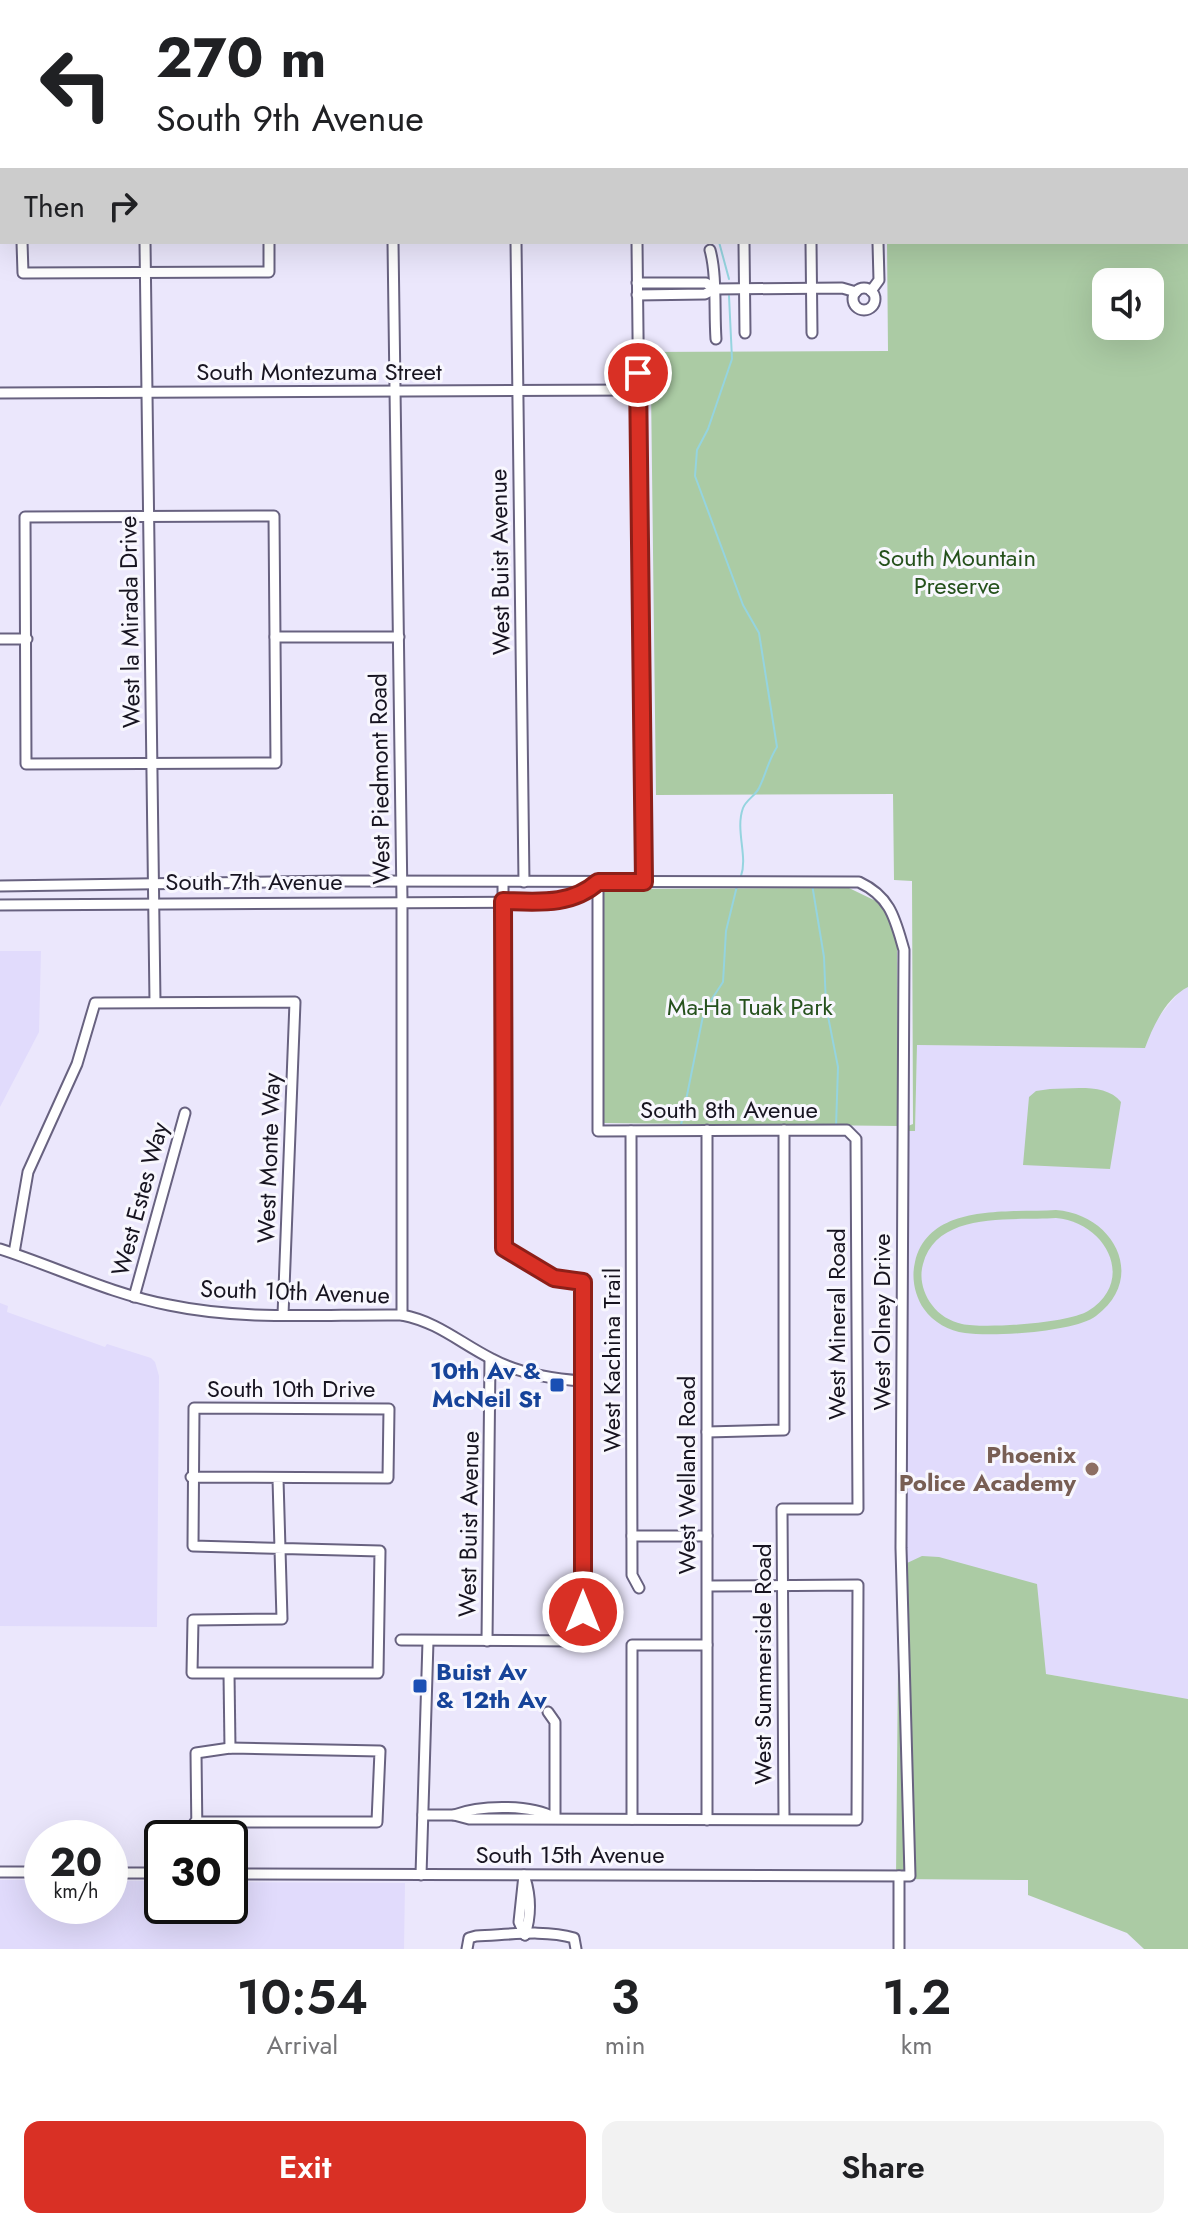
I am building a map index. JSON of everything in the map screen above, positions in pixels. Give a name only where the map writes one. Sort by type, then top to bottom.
[{"type":"street","points":[[22,244],[23,273],[269,272],[269,244]]},
{"type":"street","name":"West la Mirada Drive","points":[[145,244],[155,1002]]},
{"type":"street","name":"West Piedmont Road","points":[[393,244],[402,901],[402,1315]]},
{"type":"street","name":"West Buist Avenue","points":[[516,244],[524,882]]},
{"type":"street","points":[[637,244],[644,882]]},
{"type":"street","points":[[744,244],[745,333]]},
{"type":"street","points":[[811,244],[812,333]]},
{"type":"street","points":[[871,291],[879,280],[878,244]]},
{"type":"street","points":[[710,250],[716,270],[713,288],[716,339]]},
{"type":"street","points":[[637,283],[744,289],[842,288],[856,292],[863,288],[871,291],[875,302],[865,310],[855,305],[856,292]]},
{"type":"street","points":[[637,295],[713,288]]},
{"type":"street","name":"South Montezuma Street","points":[[0,393],[639,390]]},
{"type":"street","points":[[149,516],[274,516],[276,763],[26,764],[25,517],[149,516]]},
{"type":"street","points":[[275,637],[399,637]]},
{"type":"street","points":[[0,639],[27,639]]},
{"type":"street","name":"South 7th Avenue","points":[[0,886],[153,882],[859,882]]},
{"type":"street","points":[[401,1640],[583,1641],[583,1282],[554,1278],[504,1248],[503,882]]},
{"type":"street","name":"South 7th Avenue","points":[[0,905],[571,899],[584,894],[598,882]]},
{"type":"street","name":"South 8th Avenue","points":[[598,882],[598,1131],[847,1130],[856,1139]]},
{"type":"street","name":"West Olney Drive","points":[[859,882],[876,890],[893,909],[904,950],[901,1548],[904,1876],[899,1949]]},
{"type":"street","points":[[14,1253],[28,1172],[77,1064],[95,1003],[155,1002]]},
{"type":"street","name":"West Monte Way","points":[[155,1002],[295,1002],[283,1315]]},
{"type":"street","name":"West Estes Way","points":[[134,1297],[185,1113]]},
{"type":"street","name":"West Welland Road","points":[[707,1130],[707,1820]]},
{"type":"street","points":[[707,1432],[784,1430],[784,1130]]},
{"type":"street","name":"West Kachina Trail","points":[[631,1131],[632,1575],[639,1588]]},
{"type":"street","name":"West Mineral Road","points":[[782,1509],[858,1509],[856,1139]]},
{"type":"street","name":"South 10th Avenue","points":[[0,1249],[134,1297],[197,1310],[283,1315],[402,1315],[437,1324],[490,1359],[536,1376],[583,1381]]},
{"type":"street","name":"West Buist Avenue","points":[[487,1641],[490,1359]]},
{"type":"street","name":"South 10th Drive","points":[[191,1477],[194,1408],[389,1409],[388,1478],[278,1479]]},
{"type":"street","points":[[191,1477],[193,1546],[281,1549],[380,1551],[378,1673],[192,1673],[193,1620],[282,1619],[281,1549],[278,1479],[191,1477]]},
{"type":"street","name":"West Summerside Road","points":[[782,1509],[784,1819]]},
{"type":"street","points":[[632,1536],[707,1536]]},
{"type":"street","points":[[423,1815],[857,1820],[858,1585],[708,1586]]},
{"type":"street","name":"West Buist Avenue","points":[[421,1875],[428,1641]]},
{"type":"street","points":[[632,1819],[632,1645],[707,1645]]},
{"type":"street","points":[[229,1674],[230,1748]]},
{"type":"street","points":[[548,1712],[555,1722],[555,1818]]},
{"type":"street","points":[[195,1820],[196,1753],[230,1748],[380,1751],[377,1822],[248,1822]]},
{"type":"street","points":[[0,1872],[24,1872]]},
{"type":"street","name":"South 15th Avenue","points":[[248,1874],[904,1876]]},
{"type":"street","points":[[524,1875],[525,1935]]},
{"type":"street","points":[[467,1949],[469,1938],[525,1935],[575,1944]]},
{"type":"shaded area","points":[[0,951],[41,951],[39,1032],[0,1107]]},
{"type":"shaded area","points":[[1188,987],[1188,1699],[1046,1674],[905,1565],[905,1351],[906,1131],[915,1131],[917,1045],[1145,1048],[1153,1024],[1180,991]]},
{"type":"shaded area","points":[[0,1303],[8,1306],[7,1312],[105,1347],[107,1344],[151,1358],[155,1362],[159,1376],[157,1627],[0,1626]]},
{"type":"shaded area","points":[[0,1880],[24,1880],[24,1924],[128,1924],[128,1881],[144,1881],[144,1924],[248,1924],[248,1882],[405,1883],[404,1949],[0,1949]]},
{"type":"green space","name":"South Mountain Preserve","points":[[887,244],[1188,244],[1188,987],[1167,1005],[1145,1048],[917,1045],[915,1131],[906,1131],[905,1564],[922,1556],[939,1557],[1037,1584],[1046,1674],[1188,1699],[1188,1949],[1144,1949],[1127,1933],[1028,1895],[1028,1880],[896,1879],[903,1128],[913,1124],[912,881],[894,880],[893,794],[656,795],[651,389],[641,389],[642,352],[888,351]]},
{"type":"green space","name":"Ma-Ha Tuak Park","points":[[849,888],[880,903],[897,931],[898,1126],[603,1123],[602,893],[609,889]]},
{"type":"green space","points":[[1098,1090],[1115,1096],[1121,1102],[1110,1169],[1023,1165],[1029,1097],[1036,1091]]},
{"type":"green space","points":[[1056,1210],[1076,1214],[1094,1223],[1117,1250],[1121,1266],[1120,1284],[1112,1300],[1096,1316],[1053,1329],[978,1334],[947,1328],[928,1314],[916,1293],[914,1268],[923,1243],[936,1229],[953,1220],[973,1215]],"holes":[[[1056,1218],[1074,1222],[1101,1241],[1113,1269],[1111,1284],[1103,1299],[1088,1311],[1046,1322],[973,1325],[945,1317],[926,1296],[922,1280],[923,1264],[931,1247],[944,1234],[979,1222],[999,1220]]]},
{"type":"waterway","points":[[720,244],[729,279]]},
{"type":"waterway","points":[[729,296],[732,359],[708,429],[697,450],[695,476],[743,605],[759,633],[777,747],[759,788],[743,808],[740,825],[741,876]]},
{"type":"waterway","points":[[812,884],[824,957],[826,1006],[838,1067],[836,1127]]},
{"type":"waterway","points":[[681,1125],[704,1011],[723,982],[726,931],[737,886]]},
{"type":"place","name":"10th Av & McNeil St","points":[[557,1385]]},
{"type":"place","name":"Phoenix Police Academy","points":[[1092,1469]]},
{"type":"place","name":"Buist Av & 12th Av","points":[[420,1686]]},
{"type":"route","points":[[583,1612],[583,1282],[554,1278],[504,1248],[503,901],[551,902],[584,894],[598,882],[644,882],[638,373]]}]
